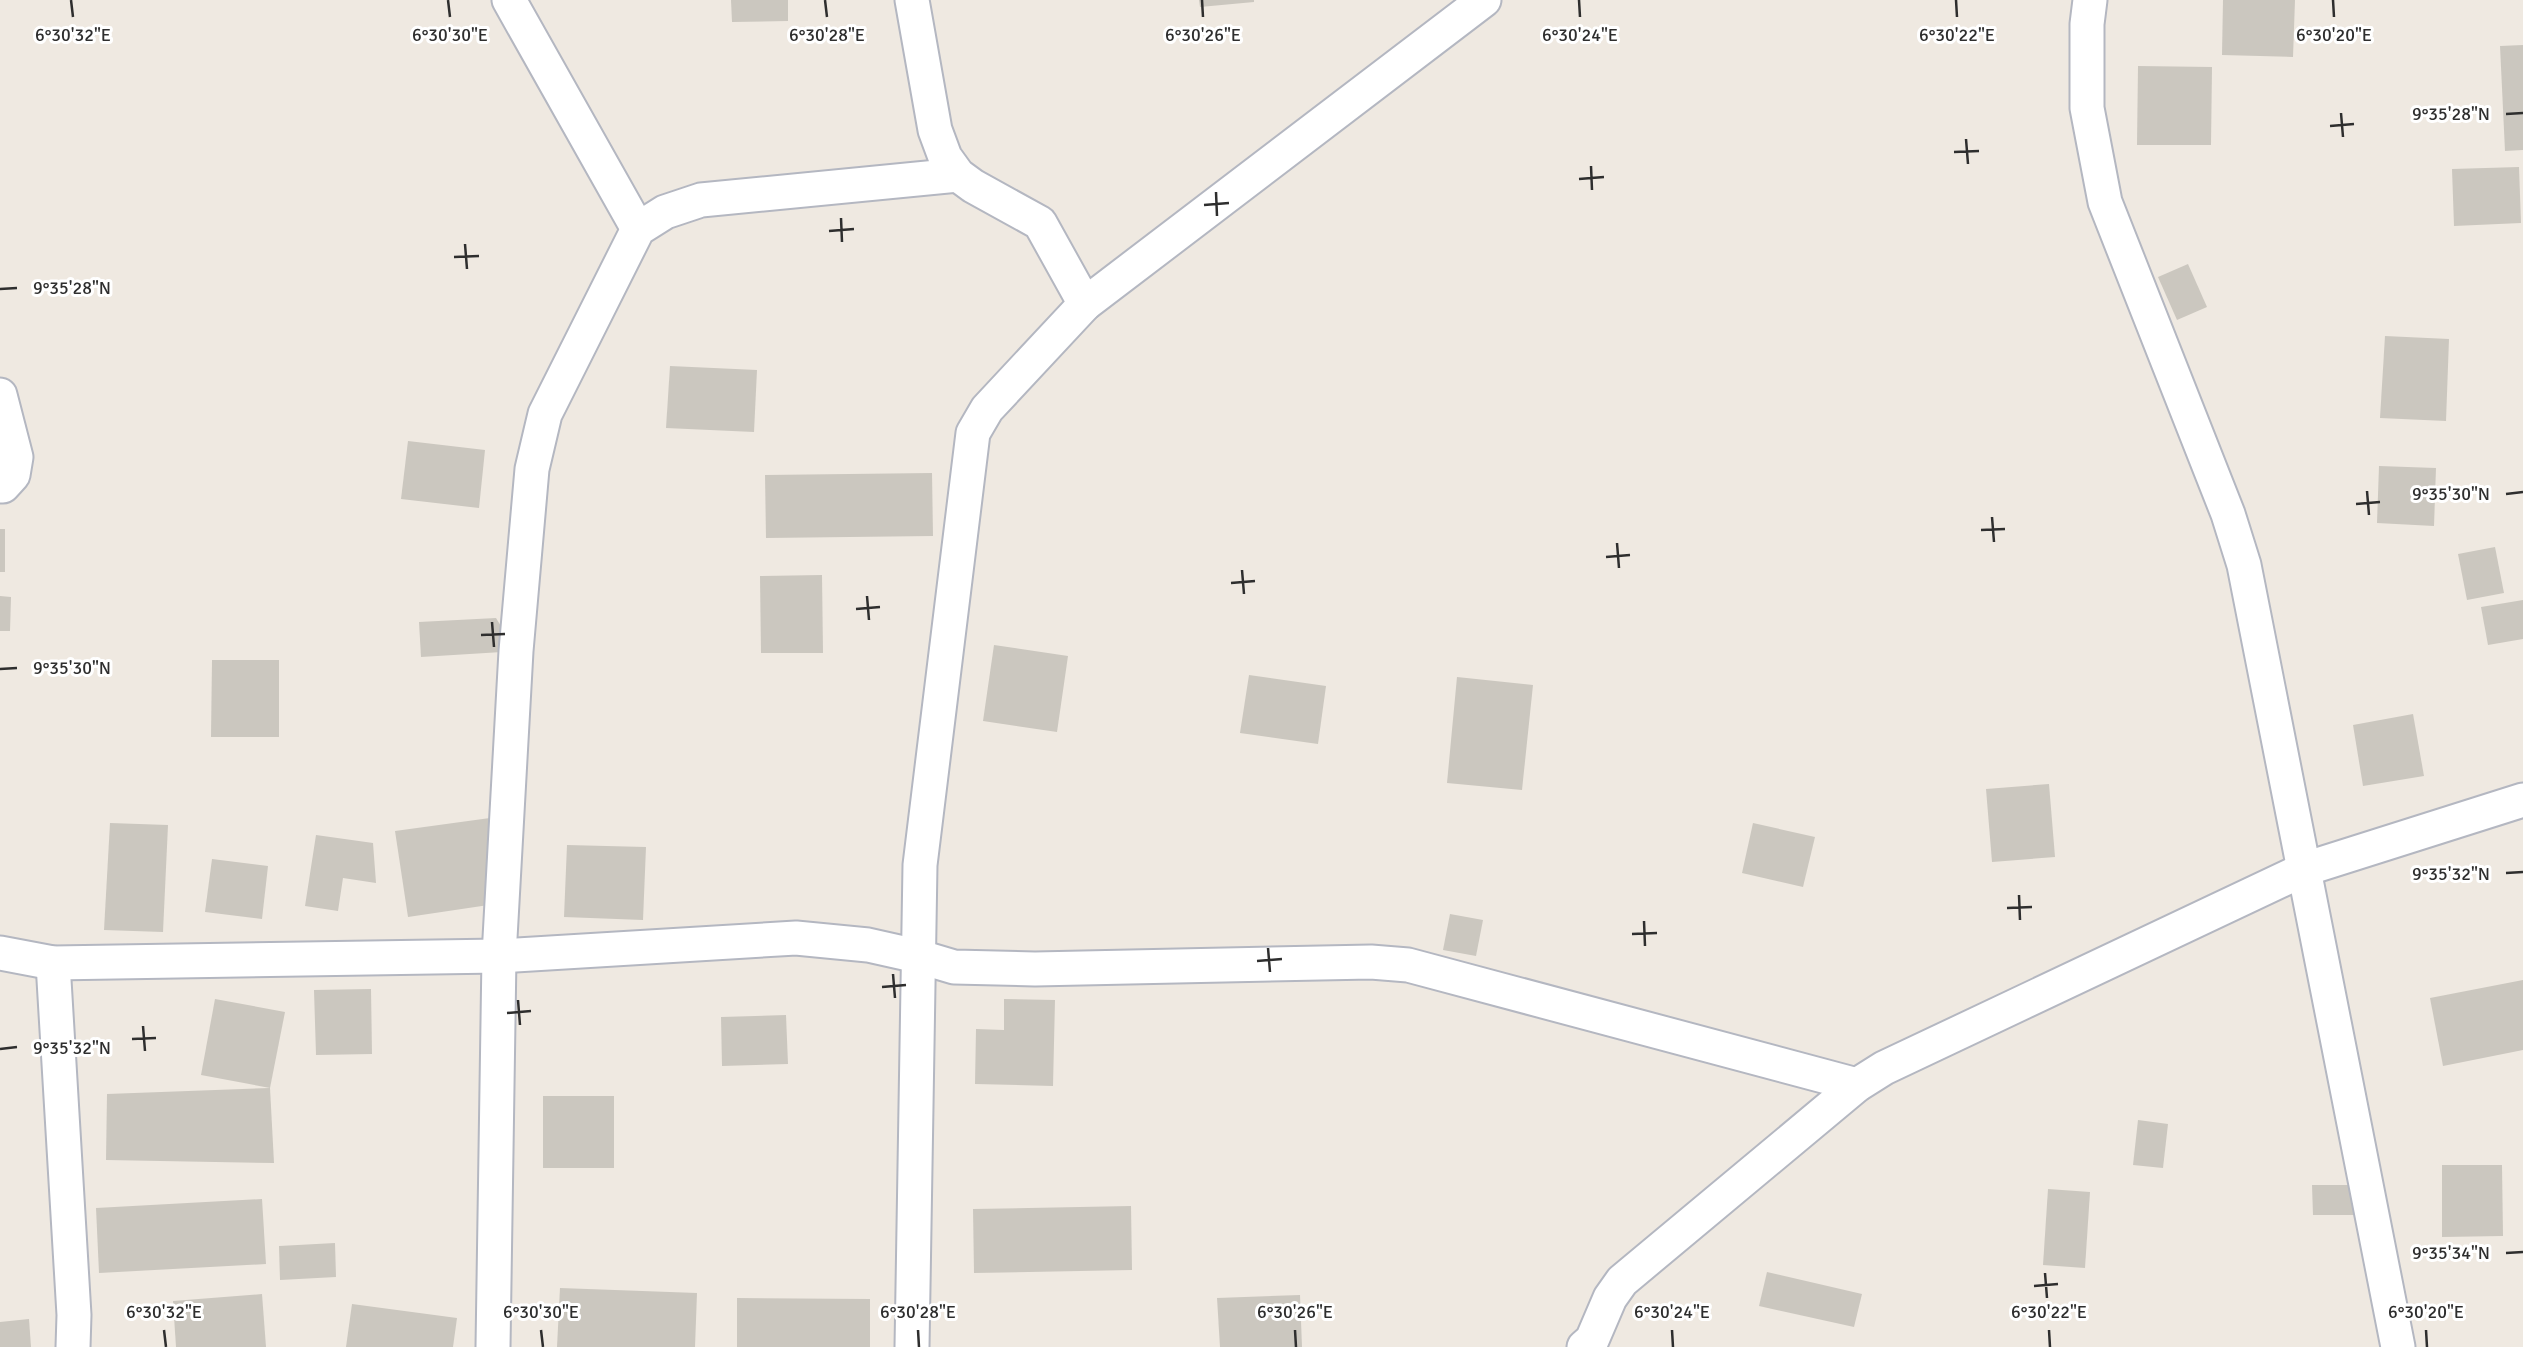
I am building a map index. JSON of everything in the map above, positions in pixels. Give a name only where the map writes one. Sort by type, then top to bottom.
[{"type":"street","points":[[509,0],[638,229]]},
{"type":"street","points":[[912,0],[935,130],[945,156],[958,176],[1040,223],[1085,304]]},
{"type":"street","points":[[912,1347],[920,865],[973,433],[987,409],[1085,304],[1483,0]]},
{"type":"street","points":[[2090,0],[2087,24],[2087,108],[2105,202],[2228,514],[2244,565],[2398,1347]]},
{"type":"street","points":[[493,1347],[499,956],[516,651],[532,469],[545,414],[638,229],[665,212],[701,200],[958,176]]},
{"type":"street","points":[[0,395],[16,457],[13,475],[0,486]]},
{"type":"street","points":[[1584,1347],[1592,1340],[1610,1298],[1622,1281],[1857,1085],[1884,1069],[2305,869],[2523,800]]},
{"type":"street","points":[[0,953],[52,963],[499,956],[796,938],[867,945],[954,967],[1371,962],[1408,965],[1857,1085]]},
{"type":"street","points":[[52,963],[74,1315],[73,1347]]},
{"type":"building","points":[[731,0],[788,0],[788,21],[732,22]]},
{"type":"building","points":[[1199,0],[1254,0],[1254,2],[1200,7]]},
{"type":"building","points":[[2223,0],[2295,0],[2293,57],[2222,55]]},
{"type":"building","points":[[2523,45],[2523,150],[2505,151],[2500,46]]},
{"type":"building","points":[[2138,66],[2212,67],[2211,145],[2137,145]]},
{"type":"building","points":[[2519,167],[2521,223],[2454,226],[2452,169]]},
{"type":"building","points":[[2188,264],[2207,307],[2177,320],[2158,277]]},
{"type":"building","points":[[2385,336],[2449,339],[2446,421],[2380,418]]},
{"type":"building","points":[[670,366],[757,370],[754,432],[666,428]]},
{"type":"building","points":[[408,441],[485,450],[479,508],[401,499]]},
{"type":"building","points":[[2379,466],[2436,468],[2434,526],[2377,523]]},
{"type":"building","points":[[932,473],[933,536],[766,538],[765,475]]},
{"type":"building","points":[[0,529],[5,529],[5,572],[0,572]]},
{"type":"building","points":[[2495,547],[2504,593],[2467,600],[2458,554]]},
{"type":"building","points":[[822,575],[823,653],[761,653],[760,576]]},
{"type":"building","points":[[0,596],[11,597],[10,631],[0,631]]},
{"type":"building","points":[[2523,600],[2523,639],[2488,645],[2481,607]]},
{"type":"building","points":[[496,618],[516,651],[421,657],[419,622]]},
{"type":"building","points":[[994,645],[1068,656],[1057,732],[983,721]]},
{"type":"building","points":[[212,660],[279,660],[279,737],[211,737]]},
{"type":"building","points":[[1249,675],[1326,686],[1318,744],[1240,733]]},
{"type":"building","points":[[1457,677],[1533,685],[1522,790],[1447,783]]},
{"type":"building","points":[[2413,714],[2424,776],[2363,786],[2353,725]]},
{"type":"building","points":[[2049,784],[2055,857],[1992,862],[1986,789]]},
{"type":"building","points":[[490,818],[502,903],[408,917],[395,831]]},
{"type":"building","points":[[110,823],[168,825],[163,932],[104,930]]},
{"type":"building","points":[[1753,823],[1815,837],[1803,887],[1742,873]]},
{"type":"building","points":[[316,835],[373,843],[376,883],[343,878],[338,911],[305,906]]},
{"type":"building","points":[[567,845],[646,847],[643,920],[564,917]]},
{"type":"building","points":[[212,859],[268,866],[262,919],[205,912]]},
{"type":"building","points":[[1450,914],[1483,920],[1476,956],[1443,950]]},
{"type":"building","points":[[2523,980],[2523,1050],[2443,1066],[2430,998]]},
{"type":"building","points":[[371,989],[372,1054],[316,1055],[314,990]]},
{"type":"building","points":[[215,999],[285,1012],[270,1088],[201,1075]]},
{"type":"building","points":[[1004,999],[1055,1000],[1053,1086],[975,1084],[976,1029],[1004,1030]]},
{"type":"building","points":[[786,1015],[788,1064],[722,1066],[721,1017]]},
{"type":"building","points":[[270,1088],[274,1163],[106,1160],[107,1094]]},
{"type":"building","points":[[543,1096],[614,1096],[614,1168],[543,1168]]},
{"type":"building","points":[[2138,1120],[2168,1124],[2163,1168],[2133,1165]]},
{"type":"building","points":[[2442,1165],[2502,1165],[2503,1236],[2442,1237]]},
{"type":"building","points":[[2312,1185],[2361,1185],[2361,1215],[2313,1215]]},
{"type":"building","points":[[2048,1189],[2090,1192],[2085,1268],[2043,1265]]},
{"type":"building","points":[[262,1199],[266,1264],[99,1273],[96,1208]]},
{"type":"building","points":[[1131,1206],[1132,1270],[974,1273],[973,1209]]},
{"type":"building","points":[[335,1243],[336,1277],[280,1280],[279,1246]]},
{"type":"building","points":[[1767,1272],[1862,1294],[1854,1327],[1759,1306]]},
{"type":"building","points":[[560,1288],[697,1293],[695,1347],[557,1347]]},
{"type":"building","points":[[262,1294],[266,1347],[176,1347],[173,1301]]},
{"type":"building","points":[[1300,1295],[1302,1347],[1220,1347],[1217,1298]]},
{"type":"building","points":[[737,1298],[870,1299],[870,1347],[737,1347]]},
{"type":"building","points":[[352,1304],[457,1318],[453,1347],[346,1347]]},
{"type":"building","points":[[29,1319],[31,1347],[0,1347],[0,1322]]}]
